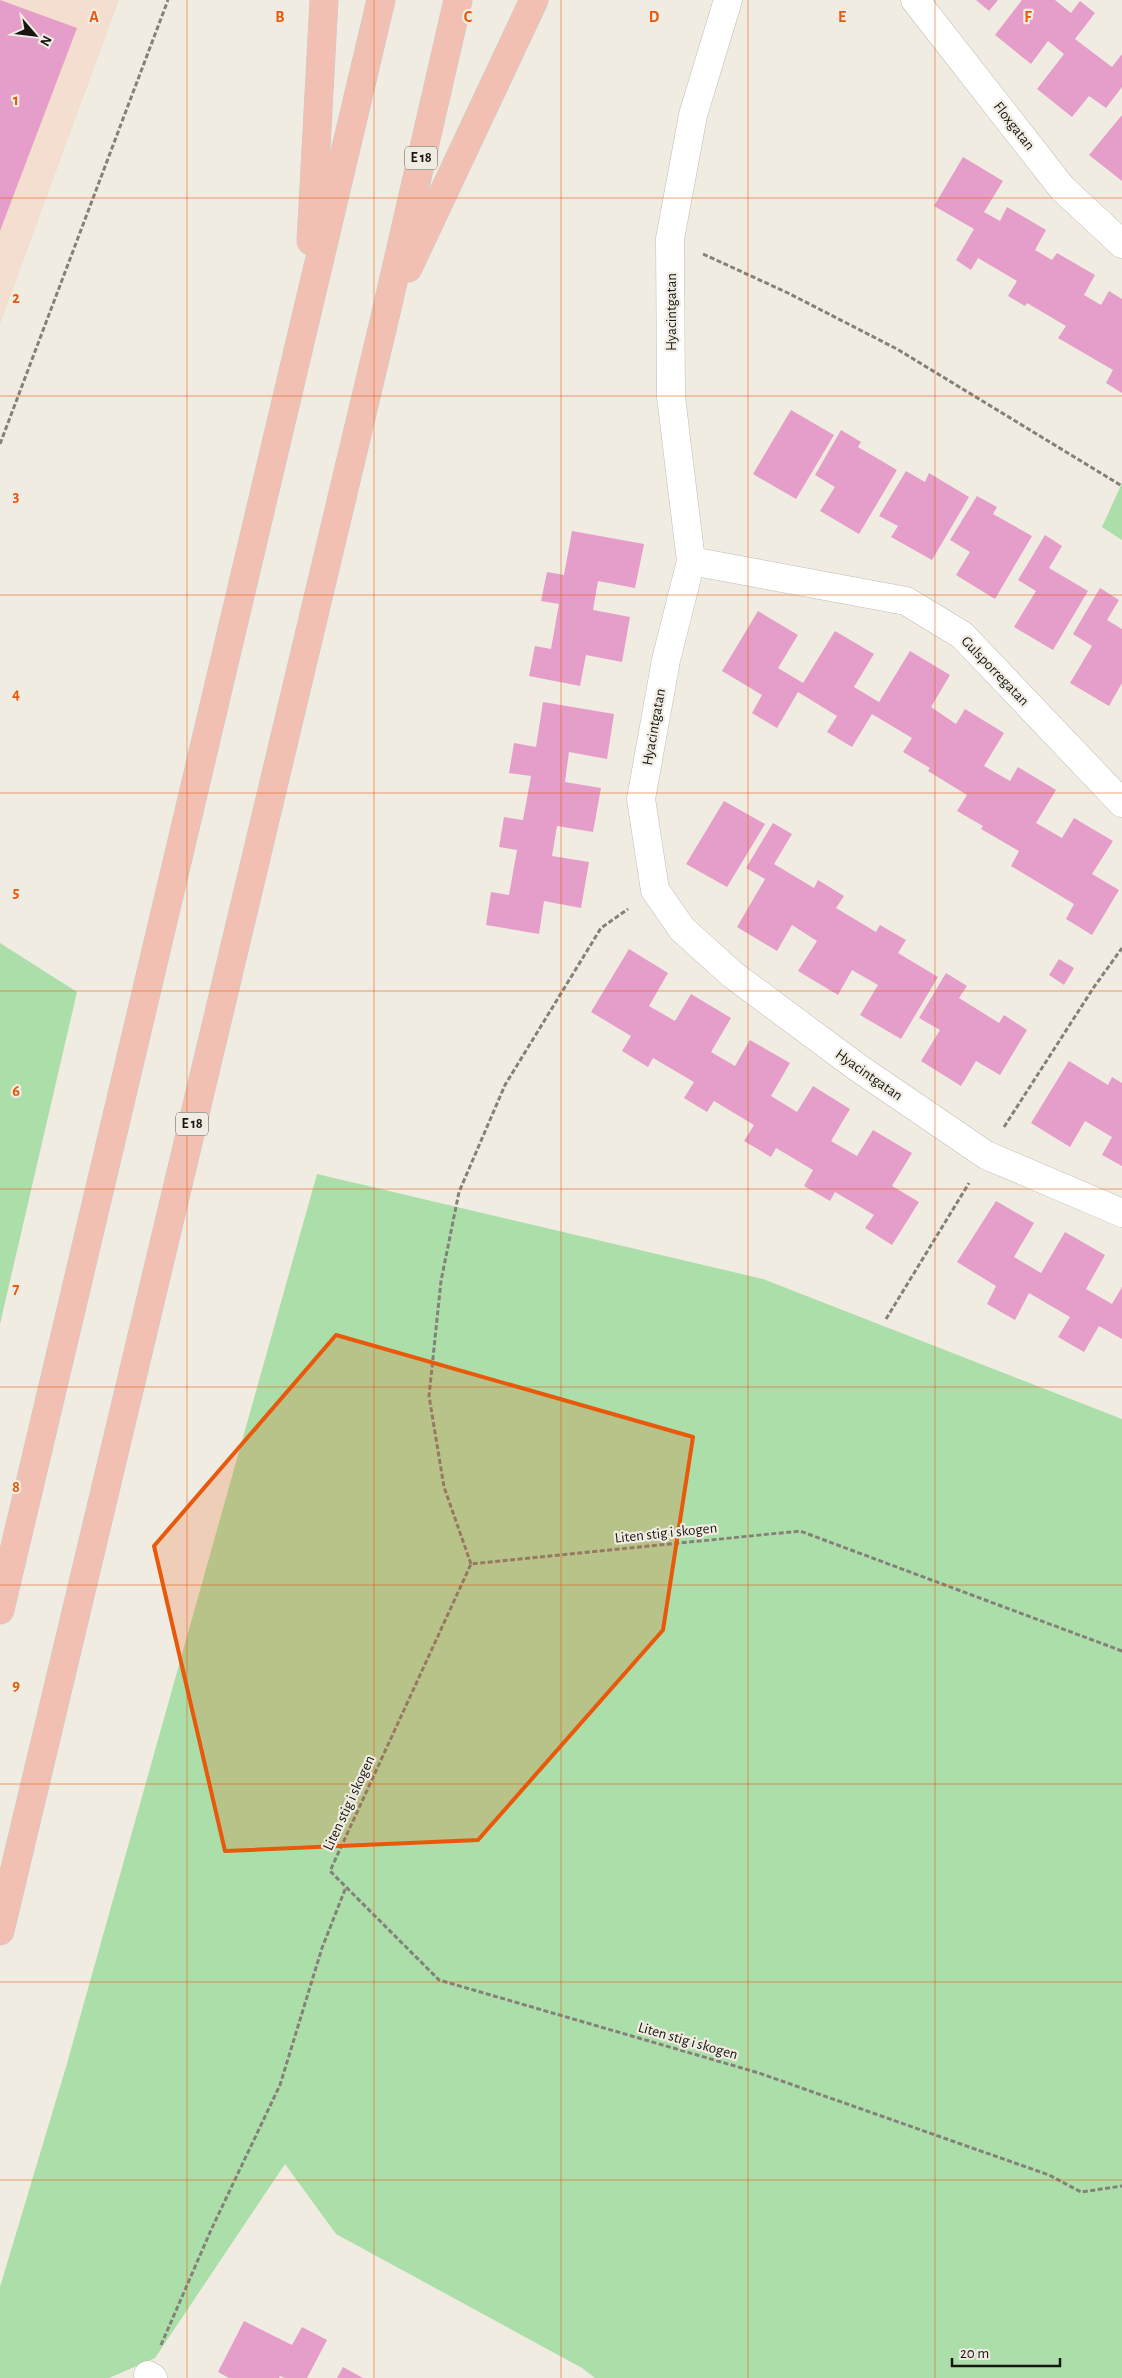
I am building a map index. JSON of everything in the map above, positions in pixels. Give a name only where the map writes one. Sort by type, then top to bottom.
[{"type":"highway","points":[[308,306],[324,0]]},
{"type":"highway","points":[[0,1610],[381,0]]},
{"type":"highway","name":"E 18","points":[[0,1931],[385,317],[458,0]]},
{"type":"highway","points":[[385,317],[534,0]]},
{"type":"street","name":"Hyacintgatan","points":[[728,0],[693,115],[670,239],[671,397],[691,561],[666,660],[641,799],[655,890],[682,929],[733,975],[865,1072],[986,1155],[1122,1212]]},
{"type":"street","name":"Floxgatan","points":[[915,0],[1062,188],[1122,244]]},
{"type":"street","name":"Gulsporregatan","points":[[691,561],[906,601],[962,635],[1122,803]]},
{"type":"path","points":[[0,444],[168,0]]},
{"type":"path","points":[[670,239],[788,293],[897,349],[1122,486]]},
{"type":"path","points":[[471,1564],[444,1487],[429,1396],[441,1281],[459,1192],[505,1085],[601,928],[655,890]]},
{"type":"path","name":"Liten stig i skogen","points":[[1122,1651],[800,1531],[471,1564],[330,1871],[438,1980],[760,2073],[1049,2175],[1081,2192],[1122,2186]]},
{"type":"path","points":[[150,2377],[212,2230],[280,2085],[322,1948],[346,1887]]},
{"type":"highlighted area","points":[[336,1335],[693,1437],[663,1630],[478,1840],[225,1851],[154,1546]]},
{"type":"shaded area","points":[[0,0],[119,0],[0,324]]},
{"type":"green space","points":[[1122,483],[1122,540],[1102,527]]},
{"type":"green space","points":[[0,943],[77,992],[0,1324]]},
{"type":"green space","points":[[317,1174],[763,1279],[1122,1419],[1122,2378],[595,2378],[582,2368],[336,2234],[285,2164],[155,2358],[109,2378],[0,2378],[0,2287],[66,2067]]},
{"type":"building","points":[[0,0],[77,28],[0,231]]},
{"type":"building","points":[[976,0],[998,0],[989,11]]},
{"type":"building","points":[[1022,0],[1055,0],[1071,13],[1080,1],[1095,13],[1075,39],[1112,67],[1122,54],[1122,87],[1106,108],[1089,96],[1072,117],[1037,89],[1064,54],[1048,41],[1031,64],[995,35]]},
{"type":"building","points":[[1122,115],[1122,181],[1089,155]]},
{"type":"building","points":[[963,157],[1003,181],[984,212],[1000,221],[1007,207],[1046,230],[1035,250],[1052,260],[1057,253],[1095,275],[1084,295],[1101,305],[1109,291],[1122,299],[1122,393],[1106,383],[1113,370],[1058,338],[1066,326],[1027,303],[1025,306],[1008,296],[1017,281],[978,258],[971,270],[956,260],[974,229],[934,206]]},
{"type":"building","points":[[791,410],[834,435],[796,499],[753,474]]},
{"type":"building","points":[[841,430],[861,442],[858,447],[897,470],[859,534],[820,511],[835,487],[815,475]]},
{"type":"building","points":[[906,471],[925,482],[929,473],[969,497],[932,560],[891,537],[898,526],[879,516]]},
{"type":"building","points":[[977,496],[997,507],[993,514],[1032,536],[995,599],[956,575],[970,552],[950,540]]},
{"type":"building","points":[[572,531],[644,544],[635,588],[598,581],[593,610],[630,617],[622,662],[586,655],[580,686],[529,676],[535,646],[551,649],[559,604],[541,601],[547,572],[564,575]]},
{"type":"building","points":[[1045,535],[1062,546],[1049,568],[1088,591],[1053,650],[1014,627],[1036,591],[1018,580]]},
{"type":"building","points":[[1100,588],[1119,600],[1107,620],[1122,629],[1122,683],[1109,706],[1070,683],[1092,646],[1073,634]]},
{"type":"building","points":[[758,611],[798,635],[778,668],[803,683],[835,631],[874,654],[854,687],[879,702],[910,651],[950,675],[931,707],[956,724],[965,709],[1004,733],[984,766],[1010,781],[1018,767],[1056,790],[1036,823],[1062,838],[1074,818],[1113,841],[1092,874],[1119,890],[1092,935],[1066,919],[1074,904],[1011,866],[1019,851],[981,829],[983,826],[957,811],[967,795],[928,771],[930,768],[903,752],[912,738],[872,714],[852,747],[827,732],[837,716],[798,692],[777,728],[752,713],[762,695],[722,671]]},
{"type":"building","points":[[543,702],[614,714],[607,759],[569,752],[565,782],[601,788],[593,832],[557,826],[552,856],[589,862],[581,908],[544,901],[539,934],[486,925],[491,892],[509,895],[517,850],[499,847],[504,817],[523,820],[531,776],[509,773],[514,743],[536,747]]},
{"type":"building","points":[[724,801],[765,824],[727,887],[686,864]]},
{"type":"building","points":[[773,823],[792,834],[774,864],[814,888],[818,880],[844,896],[836,908],[876,932],[880,925],[906,940],[898,953],[938,977],[901,1039],[860,1015],[878,985],[852,970],[838,995],[798,971],[817,941],[792,925],[777,951],[737,927],[765,879],[746,868]]},
{"type":"building","points":[[629,949],[668,973],[649,1006],[675,1021],[691,994],[731,1018],[711,1052],[735,1066],[750,1040],[790,1063],[771,1096],[797,1112],[813,1086],[850,1109],[831,1141],[857,1156],[873,1130],[912,1153],[892,1186],[919,1202],[892,1245],[865,1228],[874,1215],[835,1192],[830,1201],[804,1186],[813,1170],[776,1148],[771,1157],[744,1141],[754,1125],[714,1101],[707,1112],[684,1098],[694,1082],[653,1058],[648,1067],[622,1051],[631,1036],[591,1012]]},
{"type":"building","points":[[1059,959],[1074,968],[1064,985],[1049,975]]},
{"type":"building","points":[[946,973],[967,986],[959,998],[999,1023],[1004,1015],[1027,1030],[1000,1075],[976,1061],[961,1086],[921,1061],[940,1030],[919,1018]]},
{"type":"building","points":[[1069,1061],[1108,1085],[1112,1077],[1122,1083],[1122,1166],[1102,1155],[1112,1137],[1085,1121],[1070,1147],[1031,1123]]},
{"type":"building","points":[[996,1201],[1034,1223],[1014,1257],[1041,1273],[1065,1232],[1105,1255],[1086,1289],[1112,1304],[1122,1287],[1122,1339],[1099,1326],[1084,1352],[1058,1337],[1070,1317],[1029,1293],[1015,1320],[987,1304],[996,1286],[957,1262]]},
{"type":"building","points":[[244,2321],[292,2345],[302,2327],[327,2340],[307,2378],[285,2378],[280,2376],[279,2378],[229,2378],[218,2372]]},
{"type":"building","points":[[343,2367],[363,2378],[337,2378]]}]
